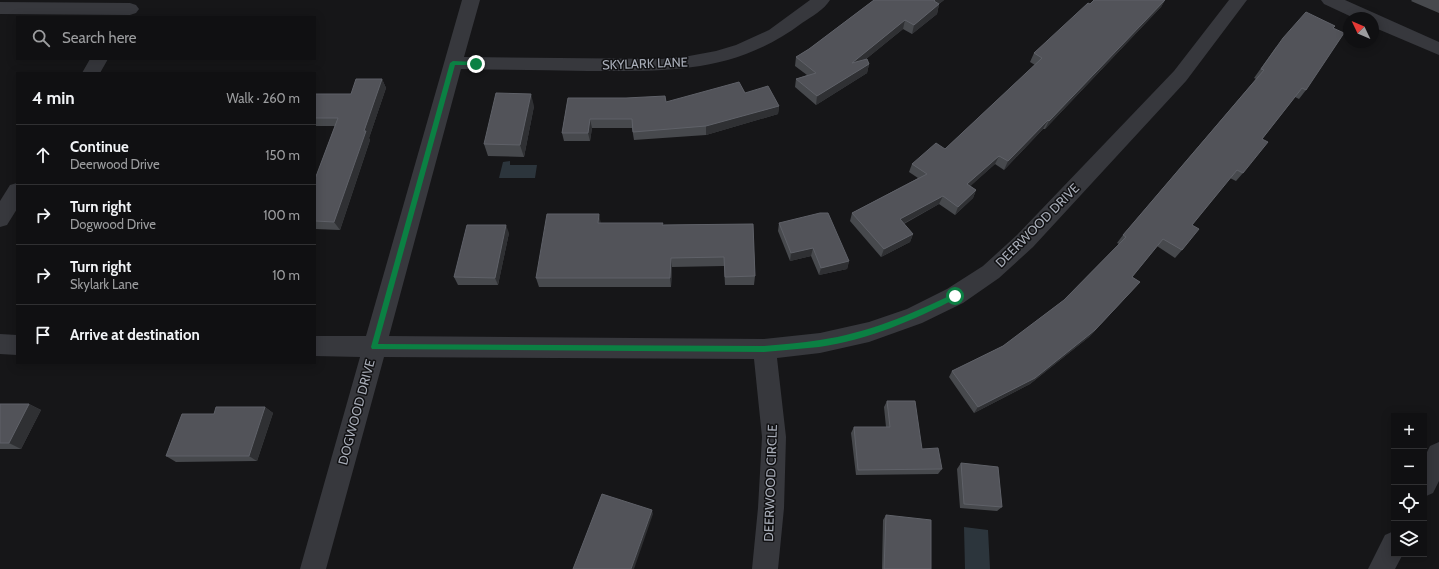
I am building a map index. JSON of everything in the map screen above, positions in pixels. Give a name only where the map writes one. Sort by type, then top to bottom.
[{"type":"street","name":"DOGWOOD DRIVE","points":[[313,569],[470,0]]},
{"type":"street","name":"SKYLARK LANE","points":[[453,63],[662,65],[715,58],[746,48],[767,38],[821,0]]},
{"type":"street","name":"DEERWOOD DRIVE","points":[[316,346],[764,349],[820,343],[869,332],[914,316],[955,296],[990,272],[1025,241],[1180,76],[1238,0]]},
{"type":"street","points":[[1330,0],[1357,12]]},
{"type":"street","points":[[0,8],[131,9]]},
{"type":"street","points":[[1379,23],[1439,49]]},
{"type":"street","points":[[92,72],[98,60]]},
{"type":"street","points":[[0,219],[16,193]]},
{"type":"street","points":[[0,344],[16,345]]},
{"type":"street","name":"DEERWOOD CIRCLE","points":[[764,349],[774,437],[771,508],[765,569]]},
{"type":"street","points":[[1427,478],[1439,454]]},
{"type":"street","points":[[1381,569],[1391,550]]},
{"type":"shaded area","points":[[510,161],[510,165],[537,165],[535,178],[499,178],[503,162]]},
{"type":"shaded area","points":[[964,527],[988,530],[990,569],[965,569]]},
{"type":"building","points":[[874,0],[935,0],[934,1],[939,4],[914,25],[905,20],[852,63],[867,59],[869,64],[817,96],[796,79],[816,73],[796,57],[809,49]]},
{"type":"building","points":[[1094,0],[1165,0],[1049,121],[1048,120],[1008,161],[999,156],[967,184],[976,190],[958,207],[943,196],[900,219],[913,234],[884,249],[852,213],[927,174],[912,164],[936,143],[945,149],[1042,58],[1034,53],[1088,3],[1090,4]]},
{"type":"building","points":[[1306,12],[1335,26],[1333,28],[1343,33],[1306,90],[1302,88],[1262,139],[1268,142],[1243,173],[1237,170],[1192,225],[1199,229],[1182,250],[1163,239],[1132,277],[1140,282],[1095,330],[1035,378],[978,407],[952,371],[1003,346],[1064,300],[1126,237],[1123,235],[1264,70],[1261,69],[1283,38]]},
{"type":"building","points":[[356,79],[382,79],[364,131],[366,131],[334,222],[316,221],[316,176],[338,118],[316,118],[316,94],[351,94]]},
{"type":"building","points":[[739,82],[745,93],[768,86],[779,106],[706,126],[633,132],[632,119],[590,119],[588,133],[562,133],[568,98],[665,96],[666,102]]},
{"type":"building","points":[[496,93],[531,94],[520,145],[484,144]]},
{"type":"building","points":[[820,213],[828,213],[849,261],[821,268],[813,248],[791,253],[779,223]]},
{"type":"building","points":[[547,214],[599,214],[598,223],[663,223],[662,225],[753,224],[755,276],[725,277],[724,257],[671,258],[670,278],[536,278]]},
{"type":"building","points":[[467,225],[506,225],[495,278],[454,277]]},
{"type":"building","points":[[887,401],[915,401],[922,449],[938,448],[942,469],[858,470],[854,427],[890,427]]},
{"type":"building","points":[[0,404],[29,404],[9,443],[0,443]]},
{"type":"building","points":[[216,407],[265,407],[249,456],[166,456],[182,414],[214,414]]},
{"type":"building","points":[[961,463],[998,467],[1002,507],[964,504]]},
{"type":"building","points":[[602,494],[652,510],[631,569],[573,569]]},
{"type":"building","points":[[886,515],[931,520],[931,569],[884,569]]},
{"type":"route","points":[[476,64],[453,63],[374,347],[764,349],[820,343],[869,332],[914,316],[955,296]]}]
